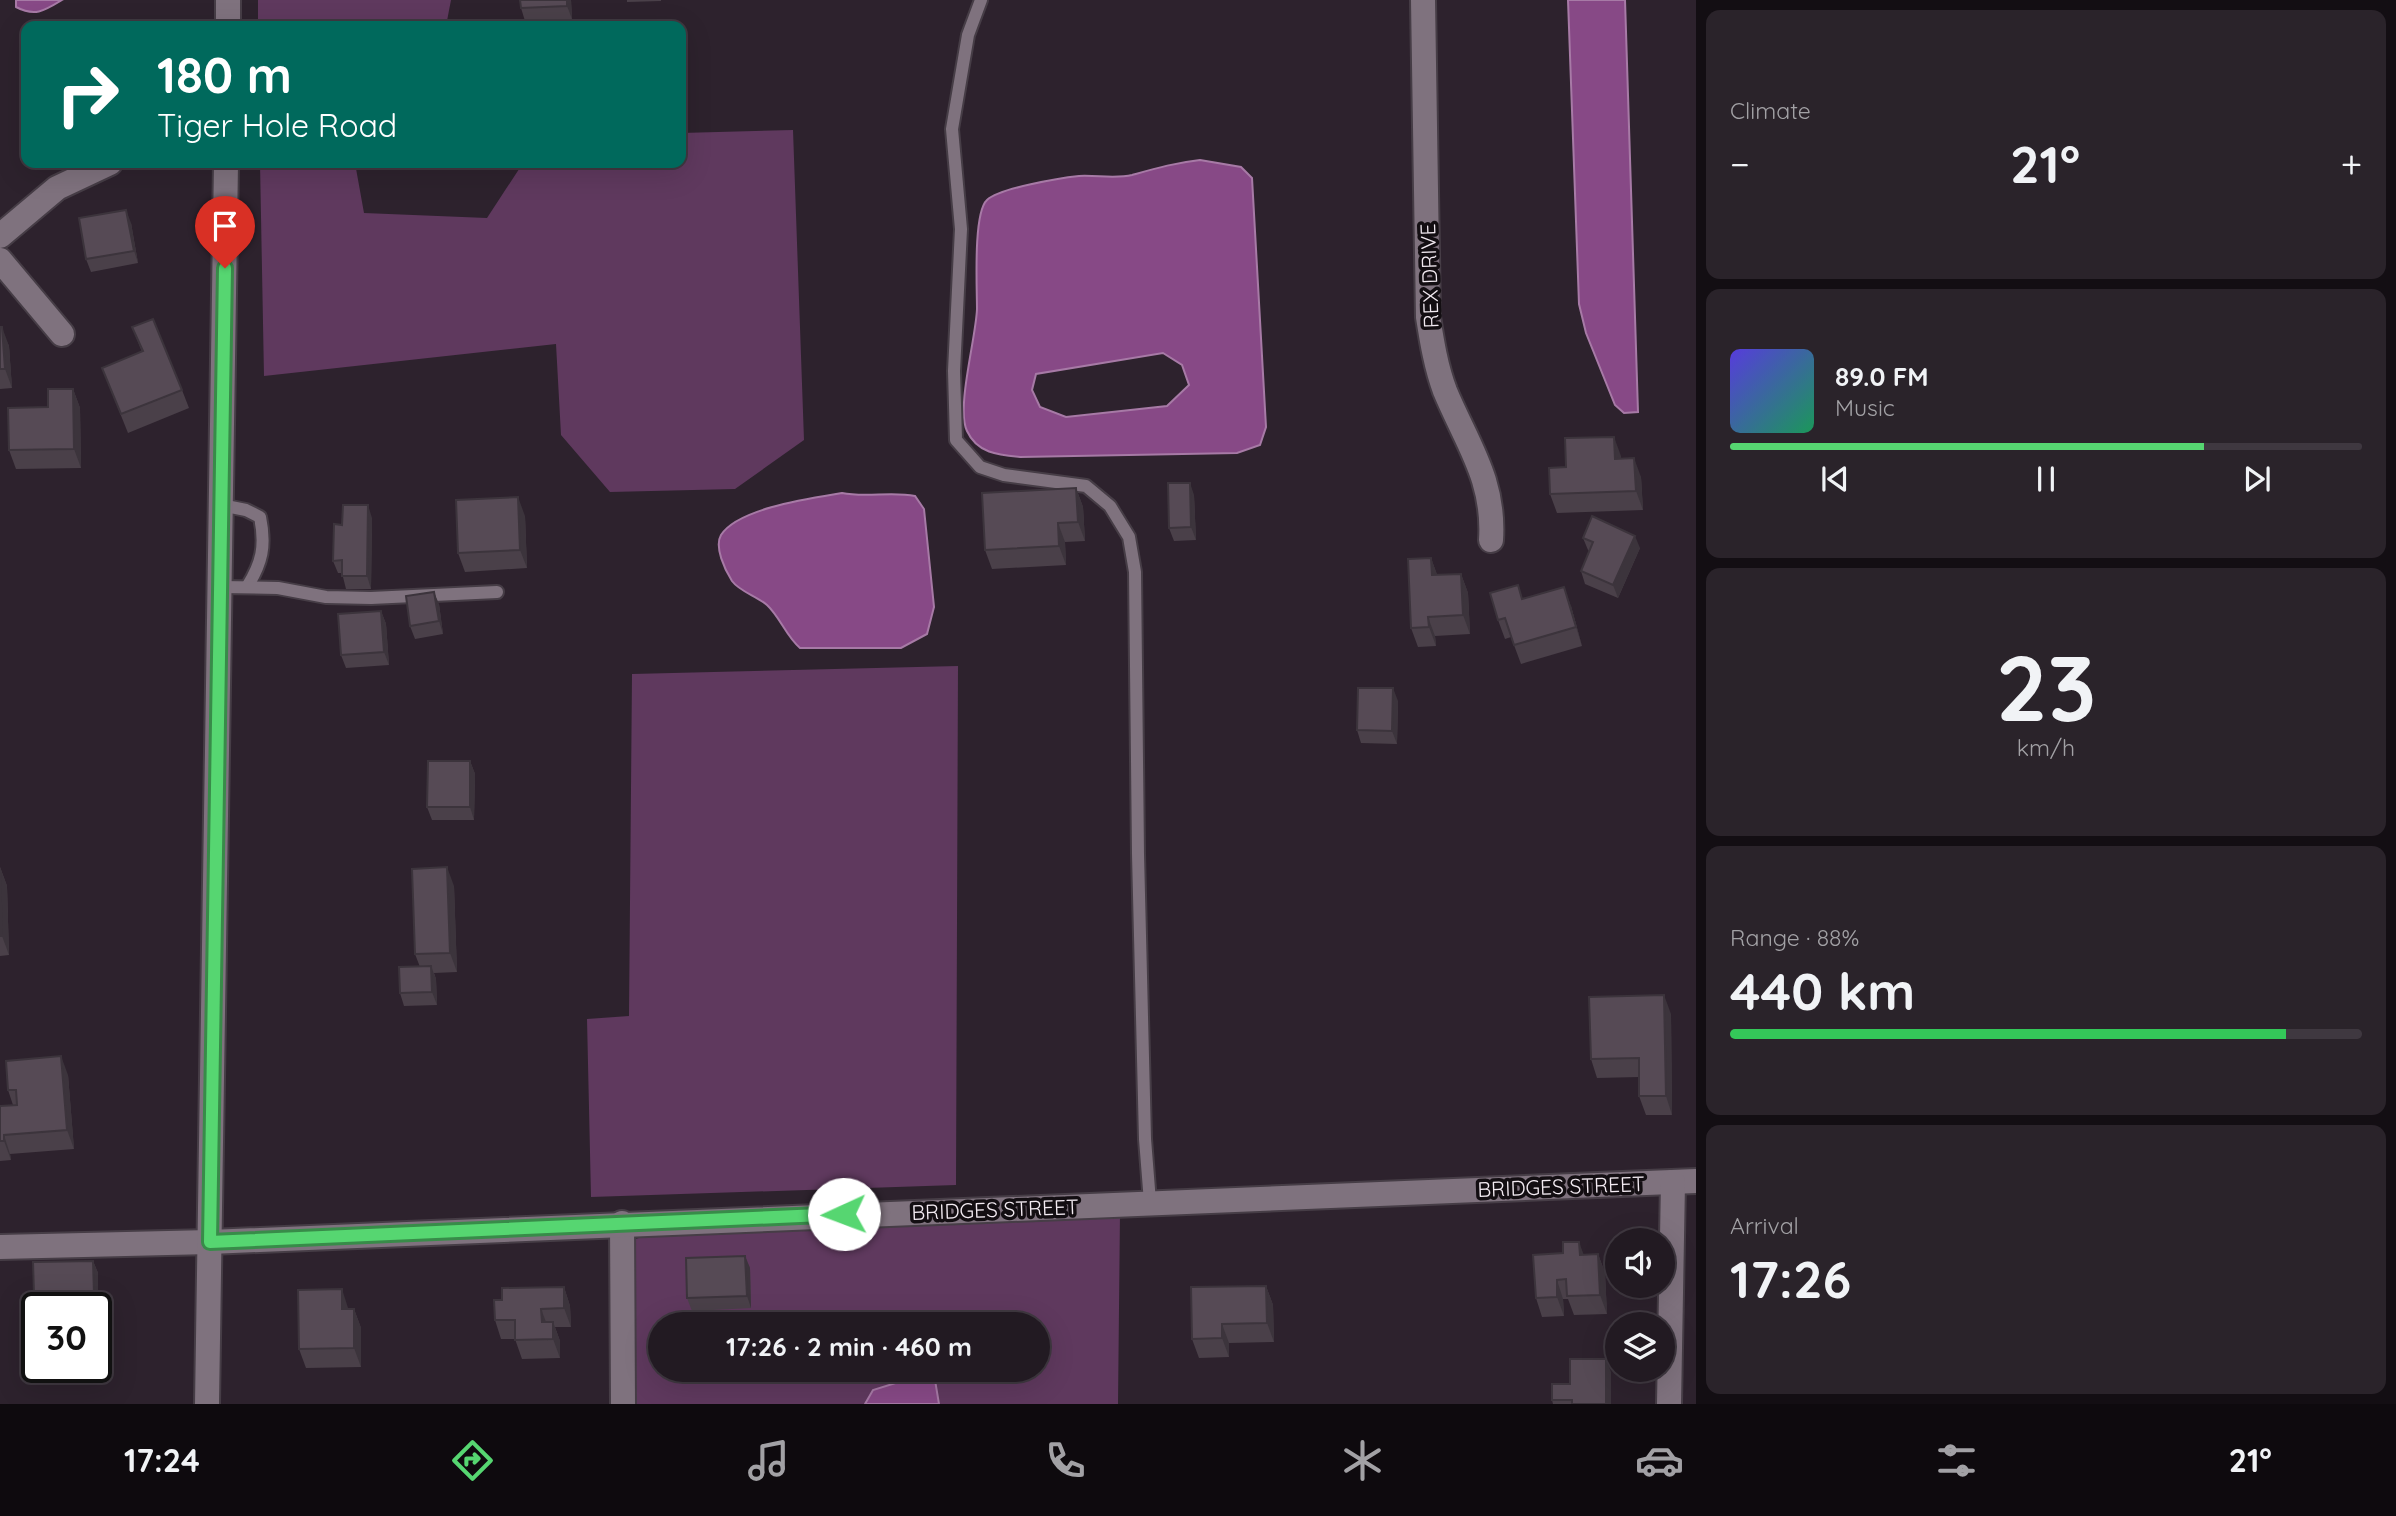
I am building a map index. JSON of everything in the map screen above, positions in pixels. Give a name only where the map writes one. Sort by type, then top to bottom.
[{"type":"street","points":[[228,0],[228,21]]},
{"type":"street","name":"REX DRIVE","points":[[1423,0],[1428,317],[1436,364],[1490,492],[1491,540]]},
{"type":"street","points":[[0,236],[57,188],[99,168]]},
{"type":"street","points":[[207,1404],[226,168]]},
{"type":"street","points":[[0,260],[62,334]]},
{"type":"street","points":[[1669,1404],[1684,1181]]},
{"type":"street","name":"BRIDGES STREET","points":[[0,1247],[210,1242],[1684,1181]]},
{"type":"street","points":[[622,1223],[623,1404]]},
{"type":"lane","points":[[981,0],[968,36],[952,129],[961,229],[954,371],[956,440],[980,467],[1004,475],[1086,486],[1111,506],[1129,537],[1135,572],[1143,1044],[1150,1202]]},
{"type":"lane","points":[[222,505],[246,510],[260,517],[264,540],[261,565],[247,587]]},
{"type":"lane","points":[[220,587],[278,588],[326,597],[371,598],[498,592]]},
{"type":"shaded area","points":[[16,0],[62,0],[45,10],[29,12],[16,7]]},
{"type":"shaded area","points":[[258,0],[451,0],[447,21],[258,21]]},
{"type":"shaded area","points":[[1568,0],[1625,0],[1638,412],[1624,413],[1615,405],[1586,333],[1579,304]]},
{"type":"shaded area","points":[[793,130],[804,440],[735,489],[610,492],[561,435],[556,344],[264,376],[260,168],[356,168],[364,213],[487,218],[520,168],[686,168],[686,133]]},
{"type":"shaded area","points":[[1200,160],[1241,167],[1252,178],[1266,427],[1260,445],[1237,453],[1020,457],[989,452],[976,444],[967,431],[964,406],[976,322],[978,235],[987,200],[1004,191],[1045,181],[1079,176],[1126,176]],"holes":[[[1163,353],[1182,365],[1189,385],[1167,406],[1066,417],[1040,407],[1032,390],[1036,374]]]},
{"type":"shaded area","points":[[842,493],[915,496],[924,509],[934,607],[927,634],[901,648],[800,648],[772,610],[735,585],[724,565],[719,546],[721,535],[743,518],[777,506]]},
{"type":"shaded area","points":[[958,666],[956,1185],[591,1197],[587,1019],[629,1016],[632,674]]},
{"type":"shaded area","points":[[1120,1213],[1118,1404],[939,1404],[935,1382],[1050,1382],[1050,1312],[648,1312],[648,1382],[923,1382],[874,1390],[865,1404],[634,1404],[632,1249],[636,1239],[655,1232]]},
{"type":"shaded area","points":[[899,1382],[935,1382],[939,1404],[865,1404],[873,1390]]},
{"type":"building","points":[[520,0],[567,0],[567,6],[521,8]]},
{"type":"building","points":[[126,210],[134,251],[86,259],[79,218]]},
{"type":"building","points":[[153,319],[182,390],[121,414],[102,368],[143,351],[132,327]]},
{"type":"building","points":[[2,327],[5,369],[0,369]]},
{"type":"building","points":[[48,389],[73,389],[74,449],[9,450],[8,408],[48,407]]},
{"type":"building","points":[[1614,437],[1615,459],[1634,458],[1636,491],[1550,494],[1549,468],[1566,467],[1565,438]]},
{"type":"building","points":[[1168,483],[1190,483],[1191,527],[1169,528]]},
{"type":"building","points":[[1076,488],[1078,522],[1058,523],[1059,546],[985,550],[982,493]]},
{"type":"building","points":[[518,497],[520,550],[458,553],[456,500]]},
{"type":"building","points":[[343,505],[368,505],[367,576],[342,576],[342,560],[333,561],[334,524],[342,525]]},
{"type":"building","points":[[1592,516],[1635,536],[1613,585],[1581,571],[1593,542],[1583,538]]},
{"type":"building","points":[[1431,558],[1432,575],[1461,574],[1463,615],[1428,617],[1429,627],[1411,628],[1408,559]]},
{"type":"building","points":[[1518,585],[1522,599],[1564,587],[1576,627],[1514,645],[1505,618],[1498,620],[1490,593]]},
{"type":"building","points":[[434,592],[439,621],[410,626],[406,596]]},
{"type":"building","points":[[381,611],[384,652],[341,655],[338,614]]},
{"type":"building","points":[[1358,688],[1393,688],[1392,731],[1357,730]]},
{"type":"building","points":[[428,761],[470,761],[470,807],[427,807]]},
{"type":"building","points":[[447,867],[450,953],[415,954],[412,869]]},
{"type":"building","points":[[0,872],[2,936],[0,936]]},
{"type":"building","points":[[431,966],[432,992],[400,993],[399,967]]},
{"type":"building","points":[[1664,995],[1666,1096],[1639,1096],[1639,1058],[1591,1059],[1589,997]]},
{"type":"building","points":[[61,1056],[67,1130],[4,1135],[4,1141],[0,1141],[0,1106],[17,1105],[16,1090],[8,1090],[6,1061]]},
{"type":"building","points":[[1563,1242],[1579,1242],[1580,1255],[1598,1254],[1600,1295],[1567,1296],[1566,1279],[1557,1280],[1557,1297],[1536,1298],[1533,1255],[1563,1253]]},
{"type":"building","points":[[745,1256],[747,1296],[687,1298],[686,1258]]},
{"type":"building","points":[[93,1261],[94,1292],[34,1292],[33,1262]]},
{"type":"building","points":[[1266,1286],[1267,1323],[1222,1324],[1222,1338],[1192,1339],[1191,1287]]},
{"type":"building","points":[[564,1287],[564,1308],[541,1309],[542,1322],[553,1322],[553,1339],[515,1340],[515,1320],[495,1320],[494,1300],[502,1300],[502,1288]]},
{"type":"building","points":[[342,1289],[342,1309],[354,1309],[354,1348],[299,1349],[298,1290]]},
{"type":"building","points":[[1570,1359],[1605,1359],[1606,1404],[1572,1404],[1572,1400],[1552,1400],[1552,1384],[1570,1384]]},
{"type":"route","points":[[225,268],[210,1242],[246,1238],[844,1214]]}]
